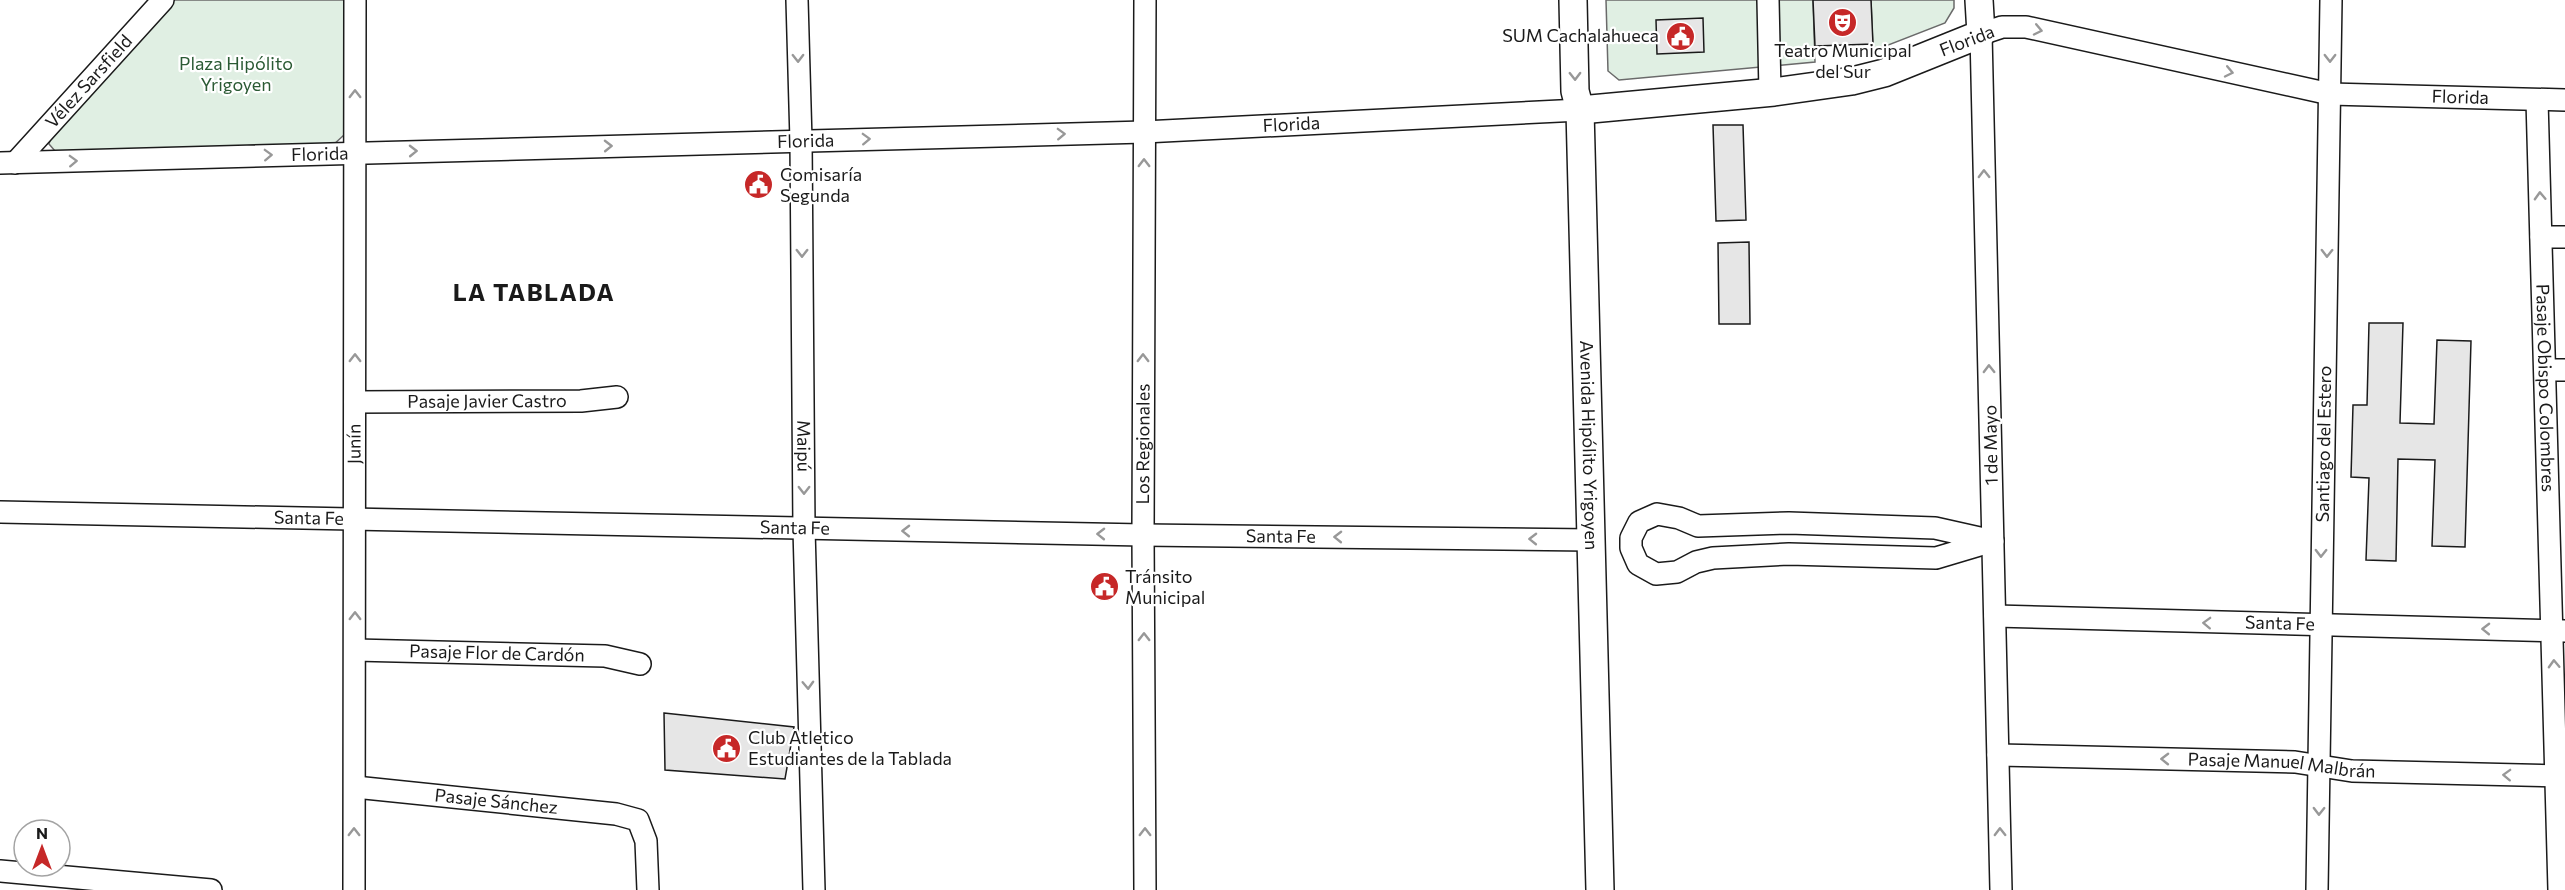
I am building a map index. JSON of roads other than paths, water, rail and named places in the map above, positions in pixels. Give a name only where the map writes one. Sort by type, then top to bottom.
[{"type":"main road","name":"Avenida Hipólito Yrigoyen","points":[[1573,0],[1575,91],[1580,110],[1600,890]]},
{"type":"main road","name":"1 de Mayo","points":[[1980,0],[1981,34]]},
{"type":"main road","name":"Florida","points":[[1580,110],[1770,92],[1852,81],[1884,73],[1981,34]]},
{"type":"street","name":"Vélez Sarsfield","points":[[7,163],[163,0]]},
{"type":"street","name":"Junín","points":[[354,890],[355,0]]},
{"type":"street","name":"Maipú","points":[[797,0],[801,141],[804,529],[814,890]]},
{"type":"street","name":"Los Regionales","points":[[1145,0],[1143,535],[1145,890]]},
{"type":"street","points":[[1768,0],[1770,92]]},
{"type":"street","name":"Santiago del Estero","points":[[2317,890],[2331,0]]},
{"type":"street","name":"Florida","points":[[1981,34],[2002,27],[2026,27],[2330,94],[2565,100]]},
{"type":"street","name":"1 de Mayo","points":[[1981,34],[2001,890]]},
{"type":"street","name":"Pasaje Obispo Colombres","points":[[2537,100],[2541,237],[2555,370],[2561,776],[2559,890]]},
{"type":"street","name":"Florida","points":[[7,163],[1144,132],[1580,110]]},
{"type":"street","points":[[2541,237],[2565,237]]},
{"type":"street","name":"Pasaje Javier Castro","points":[[355,402],[580,401],[617,397]]},
{"type":"street","name":"Santa Fe","points":[[0,512],[1143,535],[1591,540]]},
{"type":"street","points":[[1657,514],[1679,518],[1698,526],[1789,523],[1935,528],[1993,541],[1936,558],[1789,554],[1713,558],[1696,562],[1677,572],[1656,574],[1638,564],[1631,548],[1631,538],[1639,522],[1657,514]]},
{"type":"street","name":"Santa Fe","points":[[1995,616],[2559,631]]},
{"type":"street","name":"Pasaje Flor de Cardón","points":[[355,650],[605,656],[640,664]]},
{"type":"street","name":"Pasaje Manuel Malbrán","points":[[1998,756],[2295,762],[2352,771],[2561,776]]},
{"type":"street","name":"Pasaje Sánchez","points":[[355,787],[616,814],[638,820],[646,842],[648,890]]},
{"type":"street","points":[[0,871],[212,890]]},
{"type":"place","name":"Teatro Municipal del Sur","points":[[1843,22]]},
{"type":"place","name":"SUM Cachalahueca","points":[[1680,36]]},
{"type":"place","name":"Comisaría Segunda","points":[[759,185]]},
{"type":"place","name":"Tránsito Municipal","points":[[1104,587]]},
{"type":"place","name":"Club Atletico Estudiantes de la Tablada","points":[[727,748]]},
{"type":"district","name":"LA TABLADA","points":[[534,293]]},
{"type":"park label","name":"Plaza Hipólito Yrigoyen","points":[[236,74]]}]
